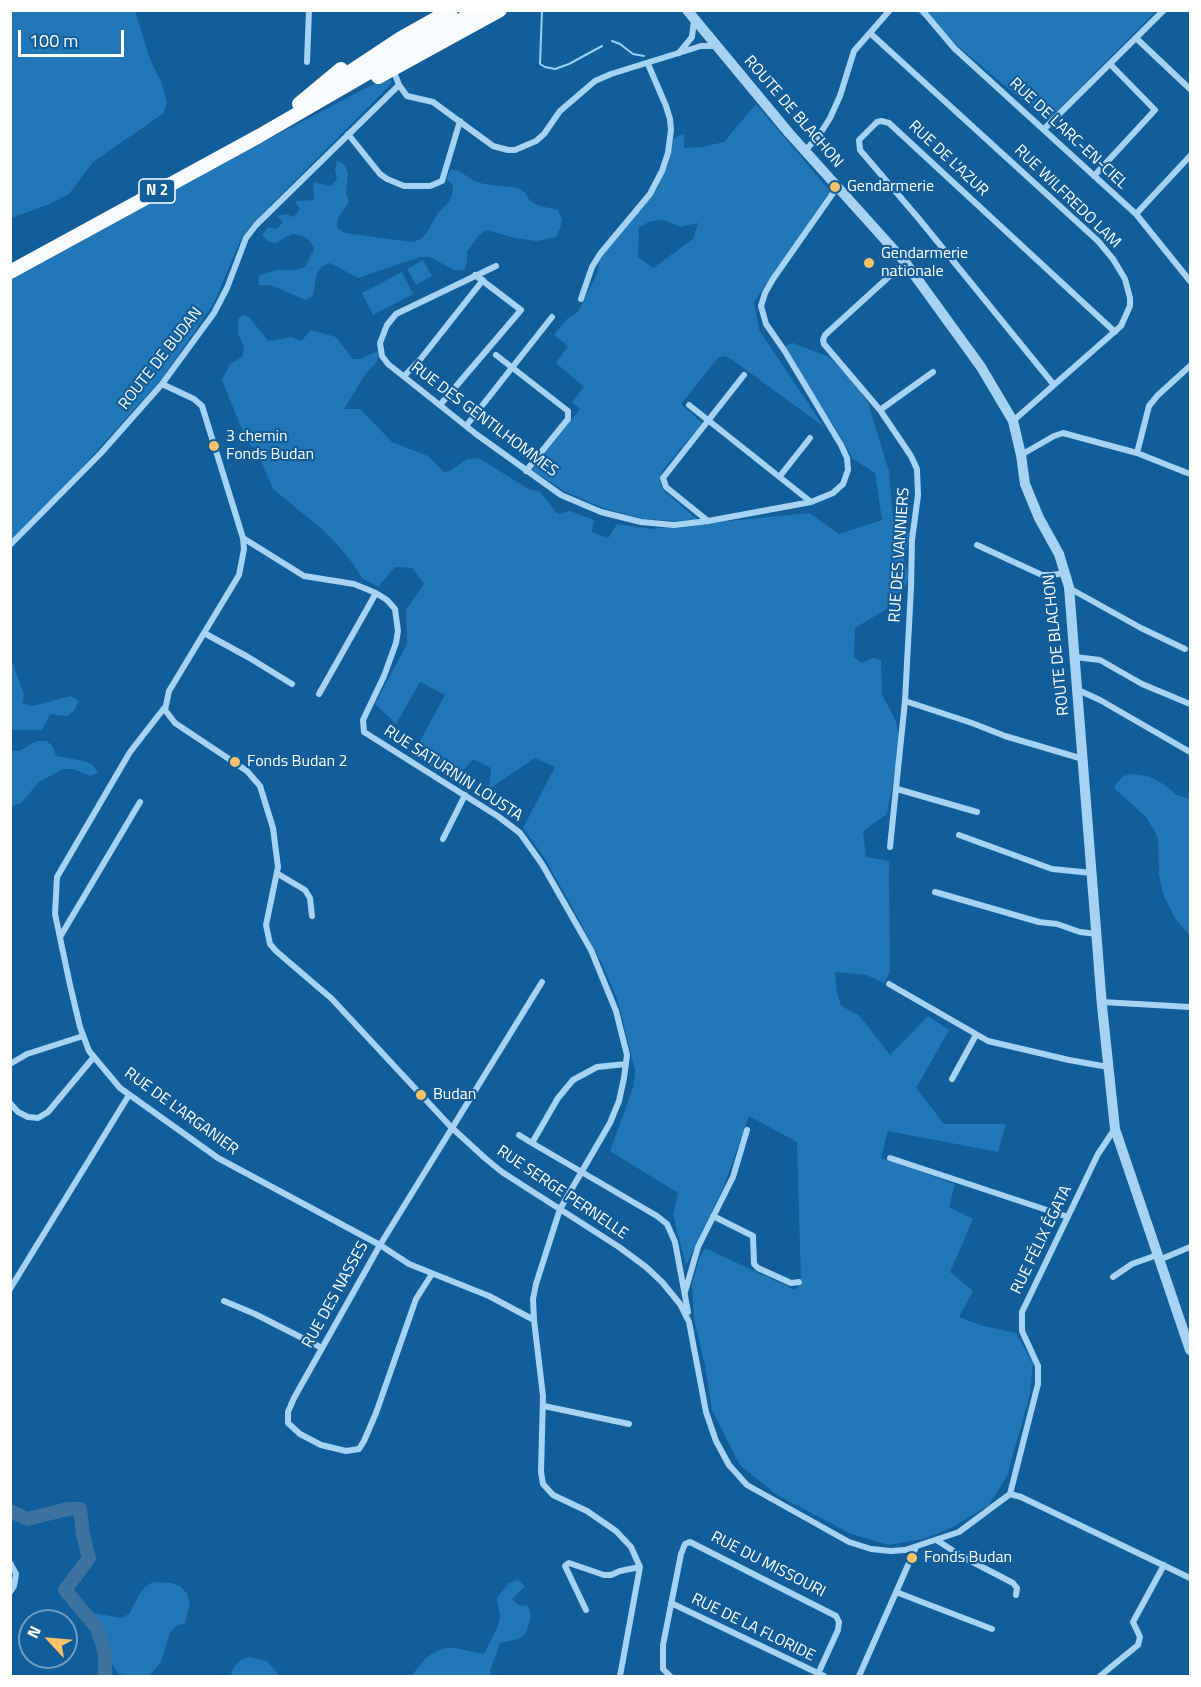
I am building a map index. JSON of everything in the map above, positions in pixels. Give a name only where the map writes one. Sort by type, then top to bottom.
[{"type":"highway","points":[[301,107],[367,50],[434,10]]},
{"type":"highway","name":"N 2","points":[[10,272],[301,107],[401,38],[452,10]]},
{"type":"highway","name":"N 2","points":[[10,265],[479,10]]},
{"type":"highway","points":[[301,107],[317,107],[393,69],[500,10]]},
{"type":"street","points":[[307,62],[309,10]]},
{"type":"street","points":[[805,151],[816,140],[830,118],[840,96],[852,56],[890,10]]},
{"type":"street","points":[[1044,129],[1164,10]]},
{"type":"street","name":"RUE DE L'ARC-EN-CIEL","points":[[926,12],[954,48],[1136,214],[1191,282]]},
{"type":"street","points":[[679,53],[692,37],[691,15]]},
{"type":"street","name":"ROUTE DE BLACHON","points":[[691,15],[805,151],[905,262],[981,367],[1013,421],[1021,455],[1024,484],[1059,554],[1069,587],[1102,1002],[1115,1129],[1191,1350]]},
{"type":"street","name":"RUE WILFREDO LAM","points":[[870,33],[1106,249],[1120,270],[1130,298],[1128,313],[1115,332],[1013,421]]},
{"type":"street","points":[[1136,38],[1191,89]]},
{"type":"street","points":[[393,69],[399,85],[407,96],[433,102],[500,149],[514,150],[540,137],[560,111],[589,85],[611,74],[704,45],[716,46]]},
{"type":"street","points":[[581,299],[596,260],[650,194],[668,153],[671,130],[669,119],[666,106],[648,64]]},
{"type":"street","points":[[1094,176],[1155,110],[1110,64]]},
{"type":"street","name":"ROUTE DE BUDAN","points":[[10,545],[101,453],[162,384],[214,313],[227,288],[247,236],[262,218],[399,85]]},
{"type":"street","points":[[348,134],[380,174],[387,179],[404,186],[430,186],[441,181],[460,121]]},
{"type":"street","name":"RUE DE L'AZUR","points":[[1054,385],[860,150],[859,140],[877,123],[881,121],[889,123],[1115,332]]},
{"type":"street","points":[[1136,214],[1191,156]]},
{"type":"street","name":"RUE DES GENTILHOMMES","points":[[496,266],[392,318],[387,325],[380,350],[388,364],[526,471],[561,495],[616,516],[652,524],[674,525],[708,521],[811,502],[833,493],[843,484],[848,470],[847,458],[842,445],[766,324],[761,306],[763,297],[773,279],[838,186]]},
{"type":"street","name":"RUE DES VANNIERS","points":[[890,847],[905,701],[912,540],[917,512],[918,476],[911,456],[880,410],[831,354],[823,340],[825,335],[905,262]]},
{"type":"street","points":[[440,405],[521,310],[475,276]]},
{"type":"street","points":[[405,376],[483,280]]},
{"type":"street","points":[[466,426],[552,317]]},
{"type":"street","points":[[496,355],[568,411],[568,419],[526,471]]},
{"type":"street","points":[[1137,453],[1149,406],[1158,394],[1191,366]]},
{"type":"street","points":[[880,410],[933,372]]},
{"type":"street","points":[[708,521],[666,487],[663,480],[666,472],[744,375]]},
{"type":"street","points":[[162,384],[194,399],[202,406],[243,538]]},
{"type":"street","points":[[689,405],[811,502]]},
{"type":"street","points":[[1021,455],[1049,438],[1063,433],[1137,453],[1191,474]]},
{"type":"street","points":[[780,476],[810,438]]},
{"type":"street","name":"RUE SATURNIN LOUSTA","points":[[243,538],[304,576],[354,584],[376,593],[395,609],[398,631],[392,657],[363,720],[364,732],[499,817],[520,833],[543,864],[591,950],[616,1011],[626,1046],[622,1089],[614,1115],[560,1209],[534,1291],[534,1320],[544,1406],[541,1472],[545,1488],[553,1495],[587,1511],[616,1531],[631,1547],[640,1567]]},
{"type":"street","name":"RUE DE L'ARGANIER","points":[[243,538],[244,549],[239,575],[169,691],[165,706],[130,752],[60,871],[56,884],[55,902],[60,937],[83,1036],[93,1058],[129,1095],[218,1158],[380,1245],[409,1264],[489,1296],[534,1320]]},
{"type":"street","points":[[977,545],[1042,575],[1066,573]]},
{"type":"street","points":[[1069,587],[1141,628],[1185,649]]},
{"type":"street","points":[[319,694],[376,593]]},
{"type":"street","points":[[204,633],[292,684]]},
{"type":"street","points":[[1075,657],[1100,660],[1142,684],[1191,704]]},
{"type":"street","points":[[1078,690],[1100,700],[1191,752]]},
{"type":"street","points":[[905,701],[965,720],[1005,736],[1083,759]]},
{"type":"street","name":"RUE SERGE PERNELLE","points":[[165,706],[168,716],[175,723],[235,762],[258,781],[273,828],[278,874],[266,925],[268,939],[273,948],[332,999],[451,1126],[494,1166],[646,1266],[675,1297],[689,1322],[708,1418],[724,1457],[740,1479],[756,1491],[809,1521],[857,1545],[891,1551],[916,1547],[959,1532],[1010,1494]]},
{"type":"street","points":[[897,789],[977,812]]},
{"type":"street","points":[[442,839],[465,795]]},
{"type":"street","points":[[60,937],[140,802]]},
{"type":"street","points":[[958,835],[1052,869],[1092,873]]},
{"type":"street","points":[[278,874],[305,890],[310,898],[312,916]]},
{"type":"street","points":[[935,892],[1040,922],[1057,924],[1080,932],[1097,933]]},
{"type":"street","name":"RUE DES NASSES","points":[[432,1274],[416,1299],[364,1441],[359,1449],[346,1451],[321,1445],[300,1434],[288,1423],[288,1412],[322,1348],[451,1126],[542,982]]},
{"type":"street","points":[[889,984],[976,1035],[1006,1046],[1108,1067]]},
{"type":"street","points":[[1102,1002],[1191,1007]]},
{"type":"street","points":[[952,1078],[976,1035]]},
{"type":"street","points":[[10,1064],[27,1054],[83,1036]]},
{"type":"street","points":[[10,1103],[18,1112],[28,1117],[38,1118],[48,1112],[93,1058]]},
{"type":"street","points":[[532,1143],[558,1098],[573,1080],[597,1067],[626,1064]]},
{"type":"street","points":[[10,1289],[129,1095]]},
{"type":"street","name":"RUE FÉLIX ÉGATA","points":[[1010,1494],[1038,1384],[1038,1366],[1022,1330],[1022,1312],[1101,1149],[1115,1129]]},
{"type":"street","points":[[685,1296],[698,1247],[733,1177],[747,1130]]},
{"type":"street","points":[[519,1135],[667,1224],[675,1242],[689,1322]]},
{"type":"street","points":[[890,1158],[1068,1217]]},
{"type":"street","points":[[713,1216],[753,1236],[754,1264],[758,1268],[791,1283],[799,1282]]},
{"type":"street","points":[[1113,1277],[1132,1264],[1158,1258],[1191,1246]]},
{"type":"street","points":[[224,1301],[322,1348]]},
{"type":"street","points":[[544,1406],[629,1424]]},
{"type":"street","points":[[1010,1494],[1021,1497],[1191,1578]]},
{"type":"street","points":[[938,1540],[963,1557],[1013,1583],[1017,1588],[1016,1595]]},
{"type":"street","name":"RUE DU MISSOURI","points":[[671,1603],[682,1550],[687,1543],[693,1542],[836,1616],[839,1622],[838,1630],[820,1676]]},
{"type":"street","points":[[859,1677],[916,1547]]},
{"type":"street","points":[[10,1563],[16,1574],[14,1586],[10,1592]]},
{"type":"street","points":[[586,1610],[566,1566],[569,1563],[604,1575],[640,1567],[620,1677]]},
{"type":"street","points":[[1100,1677],[1138,1645],[1140,1637],[1133,1622],[1164,1565]]},
{"type":"street","points":[[896,1592],[992,1629]]},
{"type":"street","points":[[670,1677],[663,1670],[661,1663],[671,1603]]},
{"type":"street","name":"RUE DE LA FLORIDE","points":[[671,1603],[820,1676]]},
{"type":"shaded area","points":[[10,11],[135,11],[167,102],[164,113],[93,162],[69,194],[11,218]]},
{"type":"shaded area","points":[[916,11],[1156,11],[1047,121]]},
{"type":"shaded area","points":[[387,77],[392,82],[390,85],[252,224],[241,239],[214,303],[163,377],[42,512],[11,540],[11,279],[175,188]]},
{"type":"shaded area","points":[[756,104],[830,191],[754,302],[759,330],[824,427],[734,361],[725,356],[718,358],[681,404],[702,423],[663,470],[660,478],[663,490],[698,520],[644,519],[603,508],[564,491],[532,470],[580,409],[572,402],[584,387],[556,363],[568,346],[554,335],[568,318],[578,312],[597,274],[600,257],[657,189],[668,164],[673,139],[684,134],[684,148],[724,142]],"holes":[[[664,220],[680,227],[698,223],[693,239],[653,268],[638,257],[639,227],[651,221]]]},
{"type":"shaded area","points":[[337,160],[345,165],[348,174],[346,193],[349,202],[338,218],[337,228],[345,233],[412,242],[421,239],[452,195],[453,185],[446,179],[450,170],[459,171],[474,181],[484,184],[518,188],[530,201],[558,210],[562,219],[560,229],[556,237],[537,241],[514,238],[487,230],[479,235],[467,252],[464,270],[454,270],[430,257],[420,257],[358,278],[330,263],[321,267],[316,276],[313,296],[305,300],[278,288],[259,285],[259,275],[277,270],[296,270],[305,267],[314,249],[310,241],[293,234],[277,243],[268,242],[262,235],[268,227],[277,229],[283,222],[277,216],[286,214],[294,217],[300,209],[295,201],[314,200],[313,182],[331,186],[337,179],[335,170]]},
{"type":"shaded area","points":[[423,260],[432,276],[416,285],[407,269]]},
{"type":"shaded area","points":[[402,272],[413,294],[373,315],[362,293]]},
{"type":"shaded area","points":[[242,315],[249,317],[268,341],[292,337],[301,341],[311,330],[336,337],[353,359],[360,359],[380,350],[376,363],[366,373],[344,409],[360,409],[392,442],[428,456],[444,472],[450,471],[467,459],[482,460],[530,490],[539,491],[558,514],[570,511],[594,520],[592,532],[608,538],[617,524],[650,529],[809,513],[839,534],[882,520],[875,473],[853,459],[830,419],[783,349],[793,343],[829,357],[851,378],[868,403],[889,471],[893,519],[899,535],[910,532],[904,560],[909,578],[899,596],[885,610],[855,628],[854,657],[862,663],[873,658],[881,660],[882,695],[895,719],[899,735],[899,752],[887,814],[863,831],[866,857],[889,861],[890,972],[884,983],[866,975],[835,972],[837,993],[841,1006],[859,1015],[890,1055],[928,1016],[949,1030],[916,1088],[944,1124],[1006,1124],[998,1152],[888,1131],[881,1158],[955,1184],[949,1207],[973,1219],[950,1272],[973,1291],[959,1317],[980,1325],[1016,1333],[1033,1364],[1030,1394],[1007,1476],[989,1505],[951,1528],[924,1539],[888,1545],[849,1533],[777,1495],[740,1465],[712,1410],[705,1365],[694,1319],[692,1284],[699,1259],[705,1248],[795,1290],[801,1282],[797,1142],[749,1116],[724,1186],[686,1265],[673,1215],[678,1193],[610,1151],[633,1088],[635,1071],[618,1001],[576,914],[544,857],[523,828],[555,767],[535,758],[489,789],[491,768],[473,759],[454,781],[413,754],[445,695],[420,682],[396,724],[375,704],[407,644],[406,610],[424,584],[412,568],[395,567],[378,587],[362,578],[351,561],[322,529],[273,489],[256,449],[259,449],[251,446],[243,432],[222,380],[230,364],[242,357],[244,348],[238,334],[238,320]]},
{"type":"shaded area","points":[[11,659],[24,695],[22,703],[31,706],[70,696],[79,701],[75,709],[68,716],[50,714],[42,730],[11,730]]},
{"type":"shaded area","points":[[37,741],[47,741],[53,747],[56,756],[84,761],[93,765],[98,772],[90,776],[73,769],[63,769],[39,782],[21,803],[11,806],[11,750],[19,751]]},
{"type":"shaded area","points":[[1132,774],[1148,776],[1177,795],[1190,799],[1190,935],[1176,920],[1163,894],[1159,875],[1158,839],[1154,830],[1146,817],[1115,789],[1115,785],[1123,776]]},
{"type":"shaded area","points":[[518,1580],[525,1586],[512,1599],[519,1605],[528,1606],[531,1615],[529,1624],[526,1633],[519,1639],[500,1643],[490,1671],[491,1676],[411,1676],[426,1658],[445,1648],[484,1654],[498,1626],[500,1617],[497,1598],[509,1583]]},
{"type":"shaded area","points":[[153,1582],[172,1583],[181,1587],[187,1594],[190,1603],[185,1623],[176,1626],[170,1633],[161,1662],[149,1676],[126,1676],[118,1673],[96,1640],[92,1631],[93,1613],[121,1618],[129,1614],[145,1587]]},
{"type":"shaded area","points":[[250,1657],[267,1661],[280,1676],[230,1676],[234,1667],[241,1660]]},
{"type":"waterway","points":[[542,10],[540,64],[555,69],[602,46]]},
{"type":"waterway","points":[[612,41],[633,54],[644,56]]},
{"type":"waterway","points":[[10,1511],[27,1519],[68,1509],[80,1509],[89,1558],[65,1590],[97,1628],[105,1653],[105,1676]]},
{"type":"place","name":"Gendarmerie","points":[[835,187]]},
{"type":"place","name":"Gendarmerie nationale","points":[[869,263]]},
{"type":"place","name":"3 chemin Fonds Budan","points":[[214,446]]},
{"type":"place","name":"Fonds Budan 2","points":[[235,762]]},
{"type":"place","name":"Budan","points":[[421,1095]]},
{"type":"place","name":"Fonds Budan","points":[[912,1558]]}]
